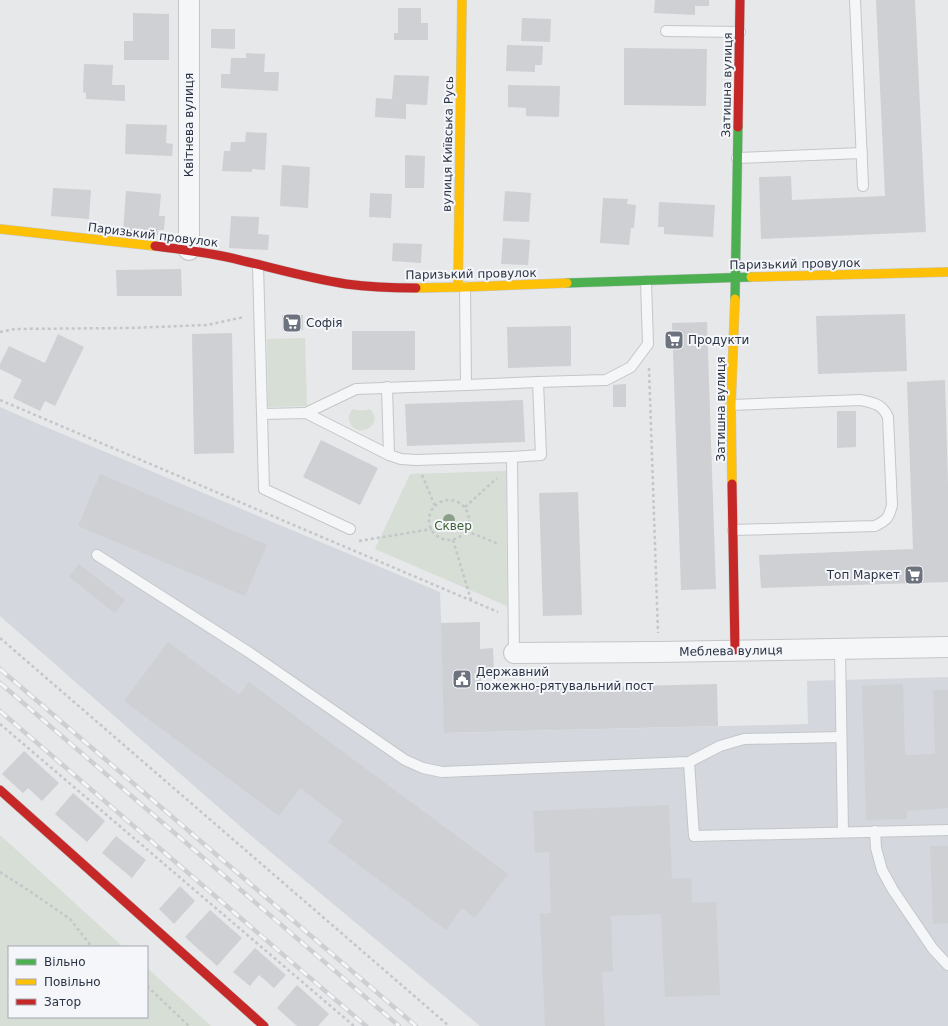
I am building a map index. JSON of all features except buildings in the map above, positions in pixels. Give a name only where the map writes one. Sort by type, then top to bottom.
[{"type":"street","name":"Квітнева вулиця","points":[[189,0],[189,250]]},
{"type":"street","name":"вулиця Київська Русь","points":[[462,0],[462,287]]},
{"type":"street","name":"Затишна вулиця","points":[[736,650],[731,405],[736,277],[740,0]]},
{"type":"street","name":"Паризький провулок","points":[[0,229],[189,250],[227,257],[346,284],[393,288],[948,272]]},
{"type":"street","name":"Меблева вулиця","points":[[514,653],[659,652],[948,646]]},
{"type":"street","points":[[0,790],[264,1026]]},
{"type":"lane","points":[[855,0],[863,186]]},
{"type":"lane","points":[[666,31],[740,32]]},
{"type":"lane","points":[[737,158],[862,152]]},
{"type":"lane","points":[[258,265],[264,488],[350,529]]},
{"type":"lane","points":[[262,414],[306,413],[356,389],[606,380],[631,367],[648,344],[646,281]]},
{"type":"lane","points":[[462,287],[466,385]]},
{"type":"lane","points":[[306,413],[389,455],[401,459],[512,461],[541,455],[538,382]]},
{"type":"lane","points":[[387,387],[389,455]]},
{"type":"lane","points":[[731,405],[861,400],[874,402],[884,409],[888,417],[892,505],[889,515],[884,522],[876,526],[733,530]]},
{"type":"lane","points":[[512,461],[514,653]]},
{"type":"lane","points":[[97,555],[250,653],[405,760],[423,768],[442,772],[689,762],[720,746],[744,739],[841,736]]},
{"type":"lane","points":[[840,649],[843,832]]},
{"type":"lane","points":[[689,762],[694,836],[948,830]]},
{"type":"lane","points":[[875,831],[876,848],[882,870],[893,890],[932,949],[948,965]]},
{"type":"path","points":[[0,332],[15,329],[129,328],[207,325],[260,314]]},
{"type":"path","points":[[648,344],[659,652]]},
{"type":"path","points":[[0,400],[513,618]]},
{"type":"path","points":[[416,460],[435,506]]},
{"type":"path","points":[[465,507],[512,461]]},
{"type":"path","points":[[450,500],[458,502],[465,507],[469,515],[466,531],[460,537],[453,540],[445,540],[437,536],[429,522],[430,513],[435,506],[442,501],[450,500]]},
{"type":"path","points":[[354,542],[432,529]]},
{"type":"path","points":[[466,531],[513,550]]},
{"type":"path","points":[[453,540],[471,600]]},
{"type":"path","points":[[339,544],[346,543]]},
{"type":"path","points":[[0,638],[449,1026]]},
{"type":"path","points":[[0,724],[354,1026]]},
{"type":"path","points":[[0,872],[70,919],[91,946]]},
{"type":"path","points":[[148,987],[189,1026]]},
{"type":"shaded area","points":[[0,407],[440,592],[445,733],[808,724],[807,681],[948,677],[948,1026],[480,1026],[249,834],[0,616]]},
{"type":"green space","points":[[305,338],[307,406],[268,407],[267,339]]},
{"type":"green space","points":[[353,409],[370,409],[374,415],[374,421],[368,429],[357,430],[352,426],[349,417]]},
{"type":"green space","name":"Сквер","points":[[506,471],[507,606],[375,549],[410,474]]},
{"type":"green space","points":[[0,835],[122,946],[8,946],[8,1018],[148,1018],[148,969],[211,1026],[0,1026]]},
{"type":"railway","points":[[0,669],[416,1026]]},
{"type":"railway","points":[[0,683],[399,1026]]},
{"type":"railway","points":[[0,711],[366,1026]]},
{"type":"traffic: fast","points":[[735,299],[738,127]]},
{"type":"traffic: fast","points":[[567,283],[751,277]]},
{"type":"traffic: slow","points":[[458,287],[462,0]]},
{"type":"traffic: slow","points":[[0,229],[155,246]]},
{"type":"traffic: slow","points":[[751,277],[948,272]]},
{"type":"traffic: slow","points":[[416,288],[567,283]]},
{"type":"traffic: slow","points":[[732,484],[731,405],[735,299]]},
{"type":"traffic: jam","points":[[738,127],[740,0]]},
{"type":"traffic: jam","points":[[155,246],[227,257],[346,284],[416,288]]},
{"type":"traffic: jam","points":[[732,484],[735,650]]},
{"type":"traffic: jam","points":[[0,790],[264,1026]]},
{"type":"place","name":"Софія","points":[[292,323]]},
{"type":"place","name":"Продукти","points":[[674,340]]},
{"type":"place","name":"Топ Маркет","points":[[914,575]]},
{"type":"place","name":"Державний пожежно-рятувальний пост","points":[[462,679]]}]
